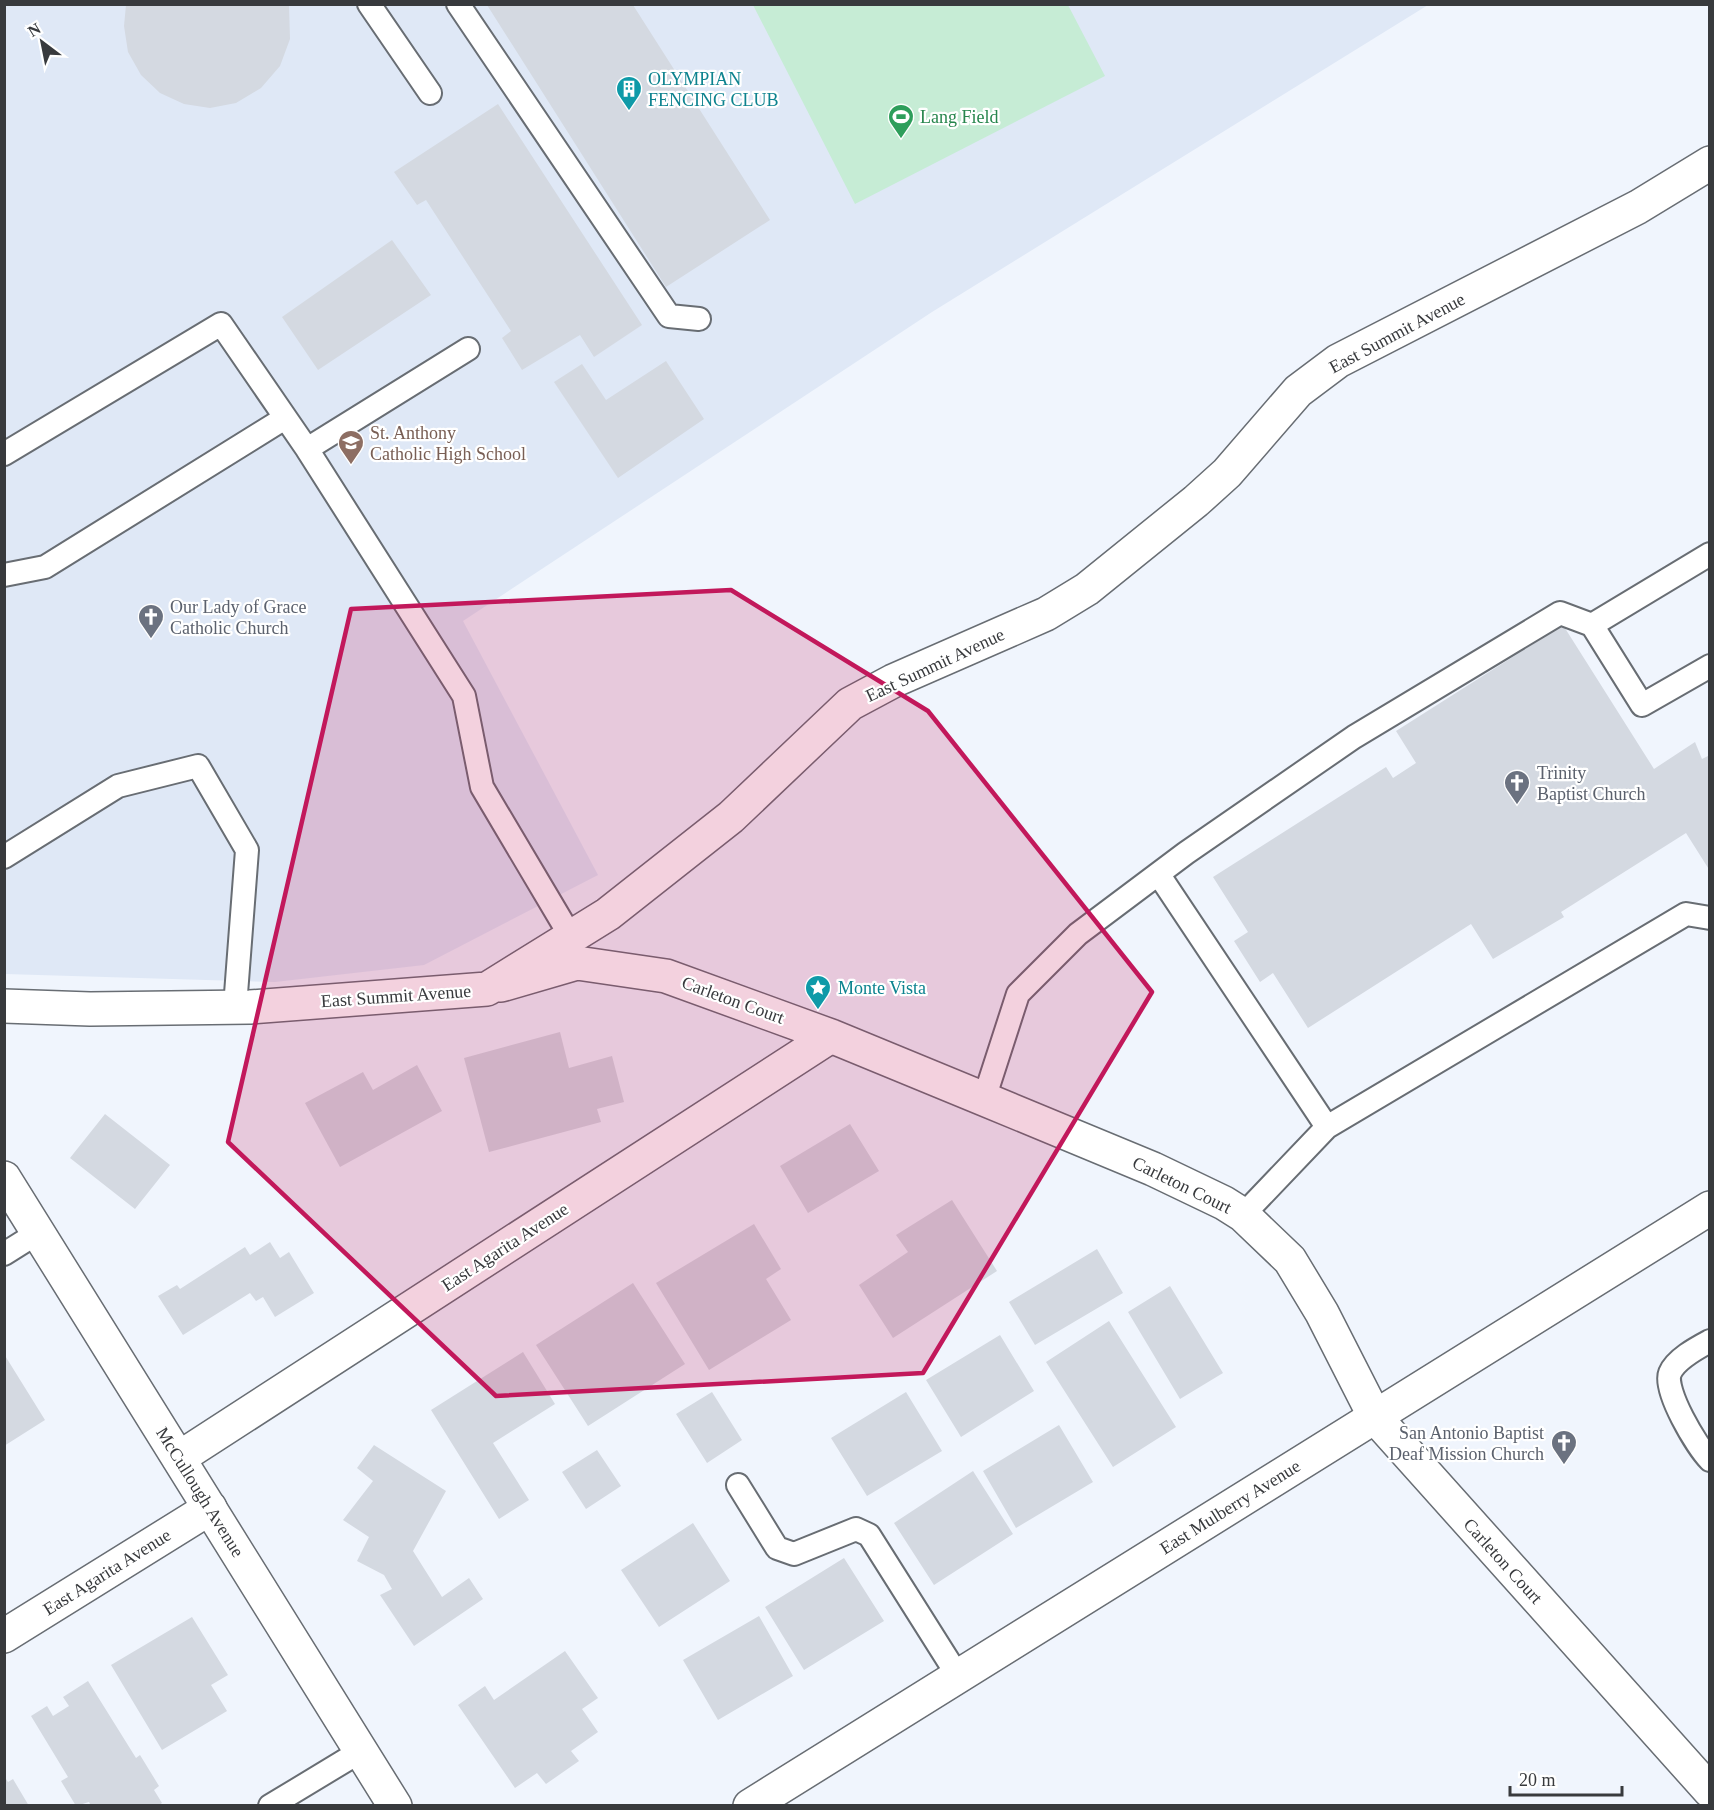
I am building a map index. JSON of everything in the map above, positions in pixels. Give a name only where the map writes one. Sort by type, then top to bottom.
[{"type":"street","name":"East Summit Avenue","points":[[4,1006],[90,1009],[235,1007],[487,989],[608,914],[731,817],[850,704],[893,681],[1046,614],[1087,589],[1227,473],[1298,391],[1338,361],[1638,207],[1710,163]]},
{"type":"street","name":"Carleton Court","points":[[487,989],[577,963],[666,975],[831,1036],[1153,1169],[1224,1203],[1243,1215],[1290,1260],[1322,1313],[1375,1417],[1710,1791]]},
{"type":"street","name":"East Agarita Avenue","points":[[179,1458],[831,1036]]},
{"type":"street","name":"McCullough Avenue","points":[[4,1178],[395,1806]]},
{"type":"street","name":"East Mulberry Avenue","points":[[750,1806],[1710,1208]]},
{"type":"street","name":"East Agarita Avenue","points":[[4,1636],[210,1508]]},
{"type":"lane","points":[[369,4],[430,93]]},
{"type":"lane","points":[[458,4],[669,316],[699,320]]},
{"type":"lane","points":[[4,454],[221,324],[307,449],[464,696],[482,787],[571,937]]},
{"type":"lane","points":[[307,449],[468,349]]},
{"type":"lane","points":[[4,575],[45,567],[285,417]]},
{"type":"lane","points":[[1592,625],[1710,554]]},
{"type":"lane","points":[[984,1099],[1018,994],[1078,934],[1354,737],[1560,613],[1592,625],[1642,705],[1710,666]]},
{"type":"lane","points":[[4,857],[118,786],[198,766],[247,850],[235,1007]]},
{"type":"lane","points":[[1159,875],[1327,1127]]},
{"type":"lane","points":[[1243,1215],[1327,1127],[1686,914],[1710,918]]},
{"type":"lane","points":[[4,1254],[39,1232]]},
{"type":"lane","points":[[1710,1341],[1692,1351],[1672,1368],[1668,1376],[1675,1403],[1710,1460]]},
{"type":"lane","points":[[738,1485],[777,1548],[794,1554],[856,1529],[869,1535],[958,1676]]},
{"type":"lane","points":[[270,1806],[361,1750]]},
{"type":"highlighted area","points":[[731,590],[928,711],[1152,992],[923,1373],[496,1396],[228,1142],[351,609]]},
{"type":"shaded area","name":"St. Anthony Catholic High School","points":[[5,5],[1428,5],[932,312],[463,621],[598,875],[424,965],[275,982],[5,974]]},
{"type":"green space","name":"Lang Field","points":[[753,5],[1068,5],[1105,76],[855,204]]},
{"type":"building","points":[[126,5],[289,5],[290,39],[280,66],[261,88],[236,103],[210,108],[184,104],[160,93],[141,75],[128,52],[124,26]]},
{"type":"building","name":"OLYMPIAN FENCING CLUB","points":[[487,5],[633,5],[770,220],[666,287]]},
{"type":"building","points":[[498,104],[642,325],[594,357],[580,335],[522,370],[502,338],[511,331],[426,200],[417,205],[394,172]]},
{"type":"building","points":[[392,240],[431,295],[318,370],[282,317]]},
{"type":"building","points":[[666,361],[704,419],[618,478],[554,382],[582,364],[606,400]]},
{"type":"building","name":"Trinity Baptist Church","points":[[1563,625],[1654,769],[1695,742],[1702,759],[1710,755],[1710,871],[1686,833],[1561,912],[1564,917],[1493,959],[1471,924],[1308,1028],[1273,973],[1260,982],[1234,941],[1248,932],[1213,877],[1386,767],[1393,778],[1416,763],[1396,731]]},
{"type":"building","points":[[560,1032],[569,1068],[612,1056],[624,1102],[597,1109],[601,1122],[489,1152],[464,1058]]},
{"type":"building","points":[[417,1065],[442,1111],[340,1167],[305,1103],[363,1072],[373,1090]]},
{"type":"building","points":[[105,1114],[170,1165],[135,1209],[70,1158]]},
{"type":"building","points":[[850,1124],[879,1171],[808,1213],[780,1166]]},
{"type":"building","points":[[952,1200],[997,1271],[893,1338],[859,1285],[908,1252],[896,1235]]},
{"type":"building","points":[[754,1224],[781,1269],[766,1279],[791,1320],[709,1370],[656,1283]]},
{"type":"building","points":[[270,1242],[280,1258],[289,1252],[314,1293],[275,1317],[263,1297],[256,1301],[250,1293],[183,1335],[158,1296],[177,1285],[180,1289],[245,1247],[250,1255]]},
{"type":"building","points":[[1097,1249],[1123,1293],[1035,1345],[1009,1302]]},
{"type":"building","points":[[633,1283],[685,1364],[588,1426],[536,1345]]},
{"type":"building","points":[[1170,1286],[1223,1373],[1180,1399],[1128,1312]]},
{"type":"building","points":[[1109,1321],[1176,1427],[1113,1467],[1046,1362]]},
{"type":"building","points":[[1000,1335],[1034,1391],[961,1437],[926,1380]]},
{"type":"building","points":[[523,1352],[555,1404],[493,1443],[529,1500],[499,1519],[431,1410]]},
{"type":"building","points":[[4,1354],[45,1420],[4,1446]]},
{"type":"building","points":[[712,1392],[742,1440],[707,1463],[676,1414]]},
{"type":"building","points":[[906,1392],[942,1451],[867,1496],[831,1438]]},
{"type":"building","points":[[1059,1425],[1093,1482],[1016,1528],[983,1471]]},
{"type":"building","points":[[374,1445],[446,1491],[413,1551],[442,1597],[469,1578],[483,1599],[414,1646],[380,1595],[392,1589],[384,1575],[357,1561],[369,1537],[343,1520],[373,1481],[357,1468]]},
{"type":"building","points":[[597,1450],[621,1486],[586,1509],[562,1472]]},
{"type":"building","points":[[973,1471],[1013,1534],[934,1585],[894,1523]]},
{"type":"building","points":[[693,1523],[730,1581],[659,1627],[621,1570]]},
{"type":"building","points":[[844,1558],[884,1621],[804,1670],[765,1607]]},
{"type":"building","points":[[759,1616],[793,1676],[718,1720],[683,1660]]},
{"type":"building","points":[[192,1617],[228,1675],[211,1685],[227,1711],[162,1750],[111,1665]]},
{"type":"building","points":[[565,1651],[598,1698],[582,1709],[598,1732],[571,1751],[579,1761],[546,1784],[537,1773],[515,1788],[458,1705],[485,1686],[494,1700]]},
{"type":"building","points":[[88,1681],[136,1758],[140,1755],[159,1786],[154,1790],[162,1803],[158,1806],[91,1806],[89,1802],[76,1806],[61,1781],[68,1777],[31,1716],[47,1706],[53,1716],[69,1706],[63,1697]]},
{"type":"building","points":[[4,1776],[8,1782],[13,1779],[29,1806],[4,1806]]},
{"type":"place","name":"OLYMPIAN FENCING CLUB","points":[[629,112]]},
{"type":"place","name":"Lang Field","points":[[901,140]]},
{"type":"place","name":"St. Anthony Catholic High School","points":[[351,466]]},
{"type":"place","name":"Our Lady of Grace Catholic Church","points":[[151,640]]},
{"type":"place","name":"Trinity Baptist Church","points":[[1517,806]]},
{"type":"place","name":"Monte Vista","points":[[818,1011]]},
{"type":"place","name":"San Antonio Baptist Deaf Mission Church","points":[[1564,1466]]}]
